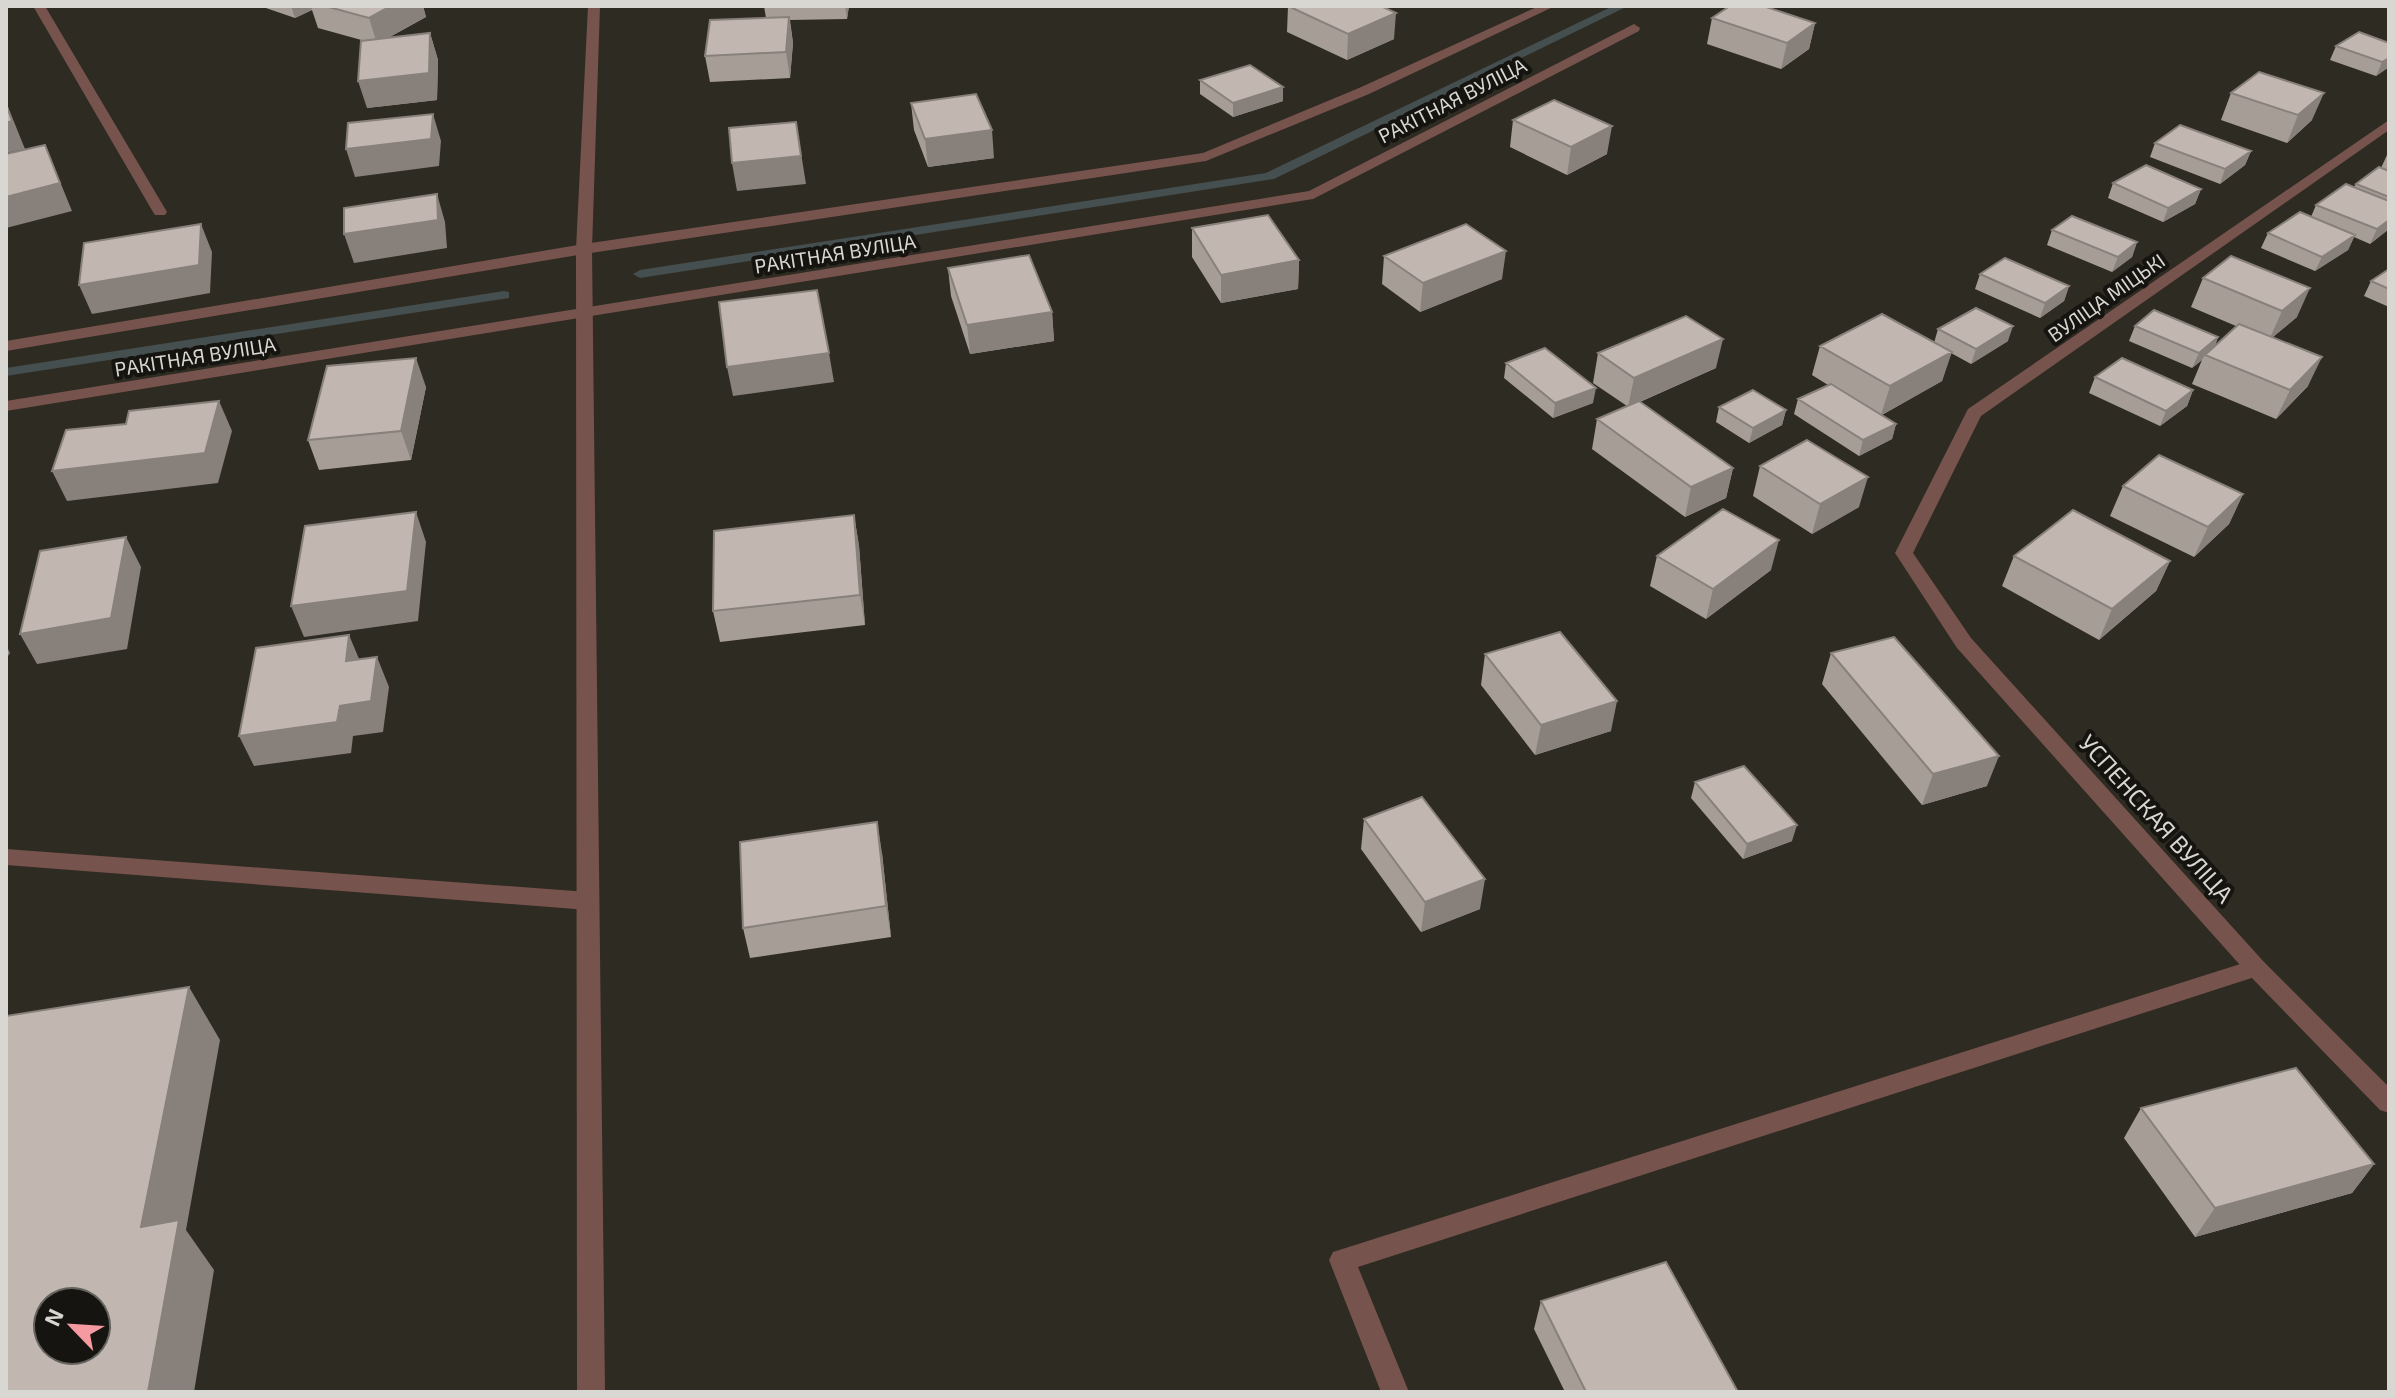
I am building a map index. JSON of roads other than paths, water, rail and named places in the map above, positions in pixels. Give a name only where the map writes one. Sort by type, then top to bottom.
[{"type":"street","points":[[39,6],[160,212]]},
{"type":"street","points":[[591,1392],[584,249],[594,6]]},
{"type":"street","name":"РАКІТНАЯ ВУЛІЦА","points":[[6,346],[584,249],[1206,157],[1364,91],[1549,6]]},
{"type":"street","name":"РАКІТНАЯ ВУЛІЦА","points":[[6,406],[1313,195],[1634,28]]},
{"type":"street","name":"ВУЛІЦА МІЦЬКІ","points":[[1904,553],[1974,413],[2389,124]]},
{"type":"street","name":"УСПЕНСКАЯ ВУЛІЦА","points":[[1904,553],[1964,643],[2256,968],[2389,1103]]},
{"type":"street","points":[[6,857],[588,901]]},
{"type":"street","points":[[1395,1392],[1342,1260],[2256,968]]},
{"type":"waterway","points":[[640,274],[1269,176],[1622,6]]},
{"type":"waterway","points":[[6,372],[504,295]]}]
